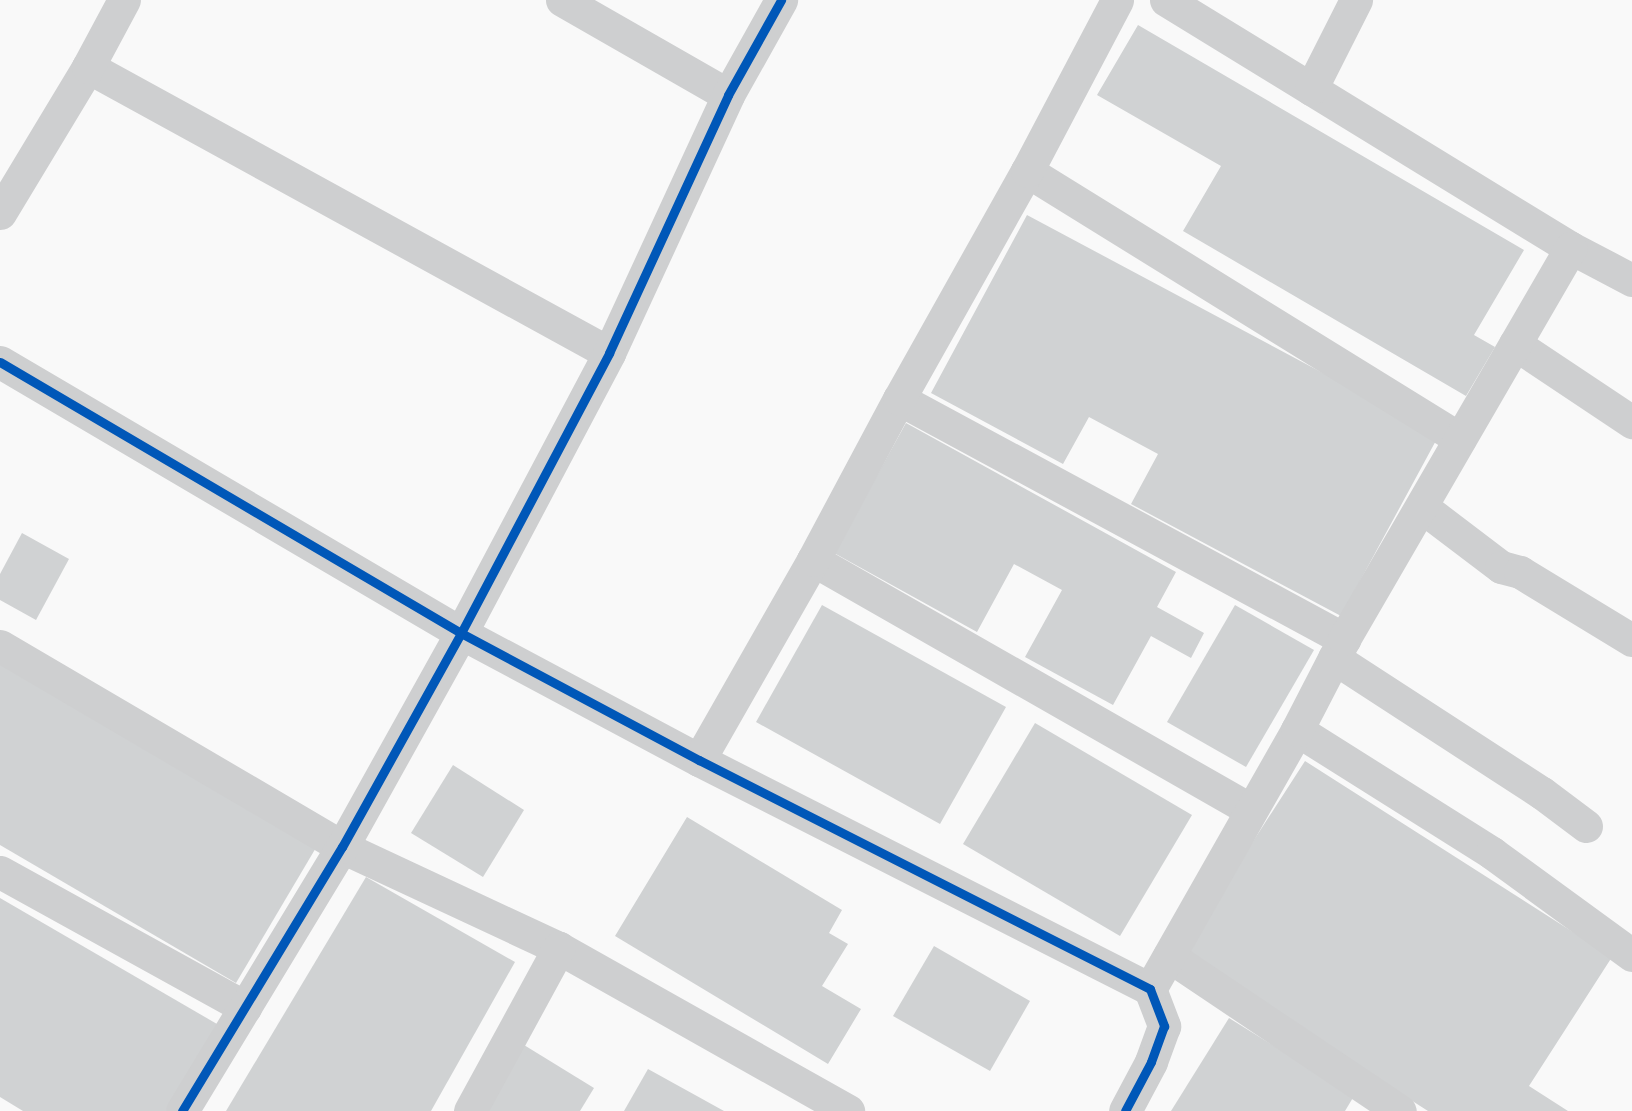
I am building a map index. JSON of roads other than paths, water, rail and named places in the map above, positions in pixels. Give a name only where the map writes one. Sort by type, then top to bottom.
[{"type":"street","points":[[0,213],[88,67],[124,0]]},
{"type":"street","points":[[562,0],[728,95]]},
{"type":"street","points":[[182,1111],[342,847],[461,633],[609,353],[728,95],[781,0]]},
{"type":"street","points":[[699,760],[813,560],[899,399],[1027,171],[1117,0]]},
{"type":"street","points":[[1166,0],[1571,248],[1632,280]]},
{"type":"street","points":[[1311,89],[1356,0]]},
{"type":"street","points":[[88,67],[609,353]]},
{"type":"street","points":[[1027,171],[1460,439]]},
{"type":"street","points":[[1150,989],[1297,730],[1339,649],[1571,248]]},
{"type":"street","points":[[1515,344],[1632,422]]},
{"type":"street","points":[[0,362],[461,633],[699,760],[1150,989],[1164,1026],[1151,1062],[1125,1111]]},
{"type":"street","points":[[899,399],[1339,649],[1586,826]]},
{"type":"street","points":[[1422,507],[1501,567],[1520,572],[1541,587],[1632,640]]},
{"type":"street","points":[[813,560],[1251,810]]},
{"type":"street","points":[[0,646],[342,847],[559,948],[848,1111]]},
{"type":"street","points":[[1297,730],[1492,853],[1632,956]]},
{"type":"street","points":[[0,872],[244,1007]]},
{"type":"street","points":[[470,1111],[559,948]]},
{"type":"street","points":[[1168,956],[1400,1111]]}]
